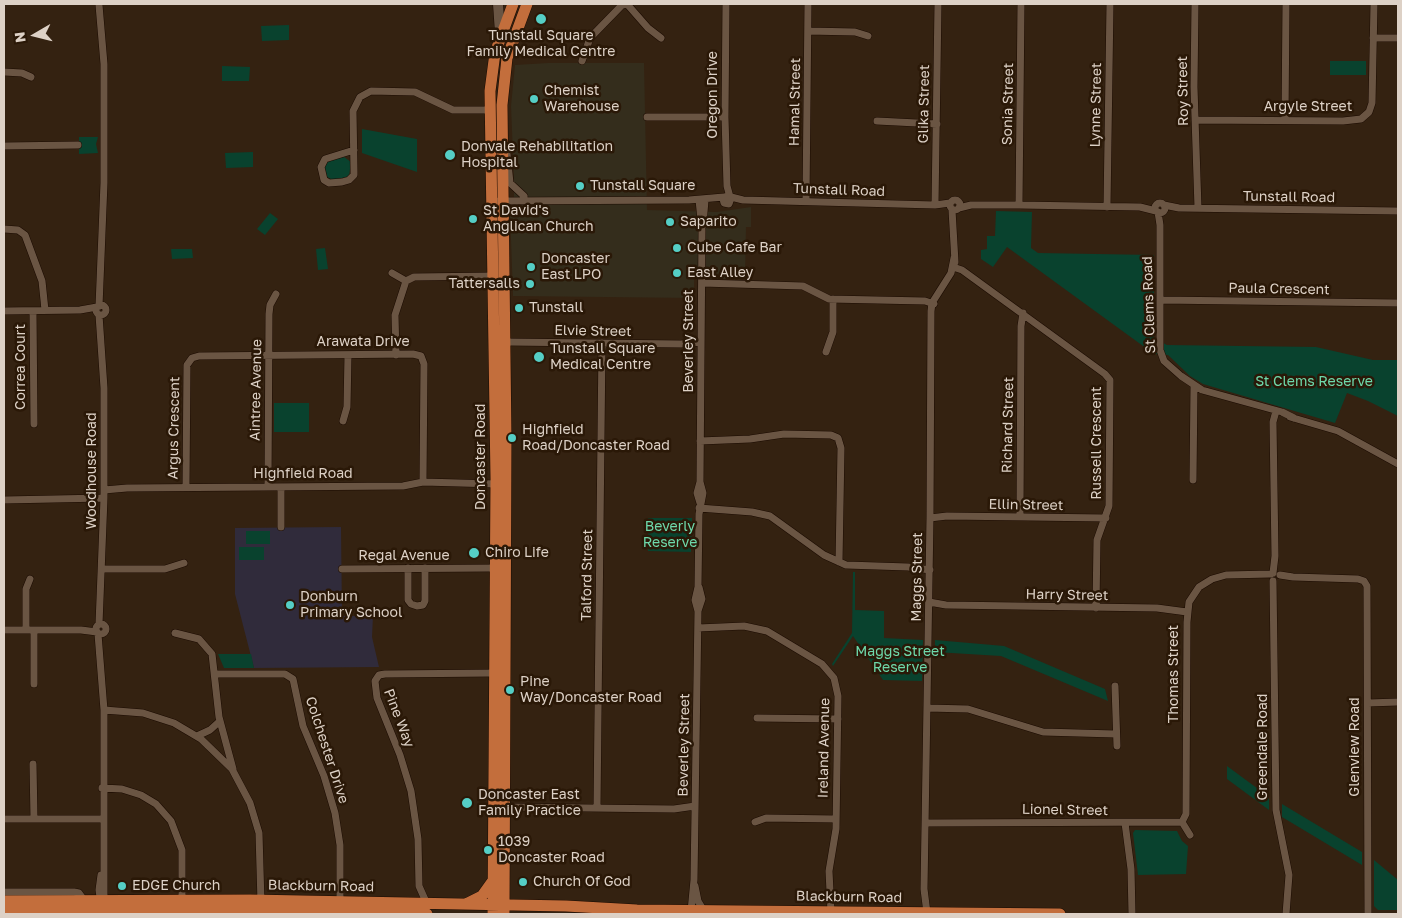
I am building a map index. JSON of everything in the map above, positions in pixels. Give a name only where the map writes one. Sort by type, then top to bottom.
[{"type":"main road","points":[[498,4],[500,33]]},
{"type":"main road","name":"Doncaster Road","points":[[498,910],[492,882],[496,568],[506,342],[499,199],[490,110],[491,81],[500,33],[516,6]]},
{"type":"main road","name":"Doncaster Road","points":[[498,910],[505,807],[500,481],[494,276],[503,83],[516,6]]},
{"type":"main road","points":[[495,53],[503,45],[510,48]]},
{"type":"main road","points":[[462,905],[482,896],[492,882]]},
{"type":"main road","name":"Blackburn Road","points":[[4,901],[84,900],[154,907],[182,903],[407,910],[462,905],[498,910],[599,913],[637,910],[1060,914]]},
{"type":"main road","name":"Blackburn Road","points":[[4,910],[71,912],[102,902]]},
{"type":"street","name":"Woodhouse Road","points":[[101,4],[104,72],[104,183],[100,310],[104,399],[104,500],[100,629],[104,710],[102,867],[99,890],[102,902]]},
{"type":"street","points":[[582,61],[590,38],[623,4]]},
{"type":"street","points":[[628,4],[648,28],[661,38]]},
{"type":"street","name":"Oregon Drive","points":[[726,4],[727,199]]},
{"type":"street","name":"Hamal Street","points":[[806,201],[808,4]]},
{"type":"street","name":"Glika Street","points":[[935,205],[938,4]]},
{"type":"street","name":"Sonia Street","points":[[1019,206],[1021,4]]},
{"type":"street","name":"Lynne Street","points":[[1107,207],[1110,4]]},
{"type":"street","name":"Roy Street","points":[[1195,4],[1196,208]]},
{"type":"street","points":[[1285,120],[1286,4]]},
{"type":"street","name":"Argyle Street","points":[[1195,120],[1352,121],[1361,119],[1369,112],[1372,103],[1374,4]]},
{"type":"street","points":[[808,31],[855,32],[868,36]]},
{"type":"street","points":[[1373,38],[1398,38]]},
{"type":"street","points":[[4,72],[22,73],[31,76]]},
{"type":"street","points":[[354,150],[323,161],[320,171],[324,180],[329,183],[342,182],[352,178],[354,171],[355,106],[360,97],[371,91],[415,92],[453,110],[490,110]]},
{"type":"street","points":[[647,117],[726,117]]},
{"type":"street","points":[[878,120],[937,124]]},
{"type":"street","points":[[502,125],[509,181],[513,188],[524,196]]},
{"type":"street","points":[[4,146],[78,145]]},
{"type":"street","name":"Tunstall Road","points":[[499,199],[524,196],[542,199]]},
{"type":"street","name":"Tunstall Road","points":[[499,199],[727,199],[955,207],[971,205],[1398,211]]},
{"type":"street","name":"Beverley Street","points":[[694,912],[698,611],[702,600],[698,587],[699,508],[703,493],[700,482],[700,438],[702,230],[705,200]]},
{"type":"street","points":[[702,285],[803,286],[834,300],[934,302],[943,288],[953,278],[955,207]]},
{"type":"street","name":"St Clems Road","points":[[1160,209],[1162,358],[1194,386],[1207,392],[1338,431],[1398,464]]},
{"type":"street","name":"Correa Court","points":[[4,229],[18,230],[25,235],[43,287],[34,424]]},
{"type":"street","name":"Russell Crescent","points":[[954,267],[1025,315],[1110,380],[1109,506],[1097,540],[1096,608]]},
{"type":"street","points":[[392,273],[406,281]]},
{"type":"street","points":[[396,354],[395,314],[406,281],[414,277],[494,276]]},
{"type":"street","name":"Aintree Avenue","points":[[268,487],[270,309],[276,294]]},
{"type":"street","points":[[826,352],[833,332],[834,300]]},
{"type":"street","name":"Paula Crescent","points":[[1160,300],[1398,303]]},
{"type":"street","name":"Maggs Street","points":[[930,913],[924,889],[932,326],[934,302]]},
{"type":"street","points":[[4,311],[100,310]]},
{"type":"street","name":"Richard Street","points":[[1020,517],[1022,333],[1025,315]]},
{"type":"street","name":"Elvie Street","points":[[506,342],[701,344]]},
{"type":"street","name":"Talford Street","points":[[598,808],[602,343]]},
{"type":"street","name":"Arawata Drive","points":[[269,355],[396,354],[416,355],[423,360],[423,482]]},
{"type":"street","name":"Argus Crescent","points":[[186,487],[187,367],[190,359],[200,356],[269,355]]},
{"type":"street","points":[[343,421],[347,402],[348,355]]},
{"type":"street","points":[[1193,480],[1194,386]]},
{"type":"street","name":"Greendale Road","points":[[1276,414],[1276,821],[1289,875],[1291,914]]},
{"type":"street","points":[[700,438],[750,439],[784,434],[831,435],[838,438],[841,448],[839,562]]},
{"type":"street","name":"Highfield Road","points":[[104,488],[403,486],[423,482],[500,481]]},
{"type":"street","points":[[281,487],[281,527]]},
{"type":"street","points":[[4,500],[104,500]]},
{"type":"street","points":[[699,508],[717,511],[752,512],[770,516],[824,555],[839,562],[851,565],[930,568]]},
{"type":"street","name":"Ellin Street","points":[[930,516],[1106,518]]},
{"type":"street","points":[[102,569],[165,569],[184,564]]},
{"type":"street","points":[[408,568],[408,600],[416,606],[424,603],[425,568]]},
{"type":"street","name":"Regal Avenue","points":[[342,569],[496,568]]},
{"type":"street","name":"Thomas Street","points":[[1182,822],[1186,814],[1187,612],[1192,596],[1207,581],[1221,576],[1358,579],[1364,581]]},
{"type":"street","points":[[26,630],[26,589],[30,579]]},
{"type":"street","name":"Glenview Road","points":[[1364,581],[1368,588],[1368,914]]},
{"type":"street","name":"Harry Street","points":[[929,604],[1158,608],[1187,612]]},
{"type":"street","name":"Ireland Avenue","points":[[698,626],[754,627],[767,631],[822,664],[832,675],[837,687],[838,718],[836,819],[829,867],[829,912]]},
{"type":"street","points":[[4,630],[100,629]]},
{"type":"street","points":[[34,630],[34,684]]},
{"type":"street","points":[[175,633],[195,637],[205,644],[213,658],[220,721],[234,771],[250,803],[259,833],[254,906]]},
{"type":"street","name":"Pine Way","points":[[427,909],[419,886],[418,838],[411,791],[400,754],[377,698],[375,681],[382,674],[496,673]]},
{"type":"street","name":"Colchester Drive","points":[[215,674],[285,674],[293,679],[303,726],[324,776],[335,813],[340,845],[334,908]]},
{"type":"street","points":[[1115,686],[1115,734],[1117,746]]},
{"type":"street","points":[[1368,701],[1398,702]]},
{"type":"street","points":[[927,708],[968,709],[1043,732],[1115,734]]},
{"type":"street","points":[[104,710],[150,714],[174,723],[197,736],[234,771]]},
{"type":"street","points":[[757,718],[838,718]]},
{"type":"street","points":[[197,736],[210,730],[220,721]]},
{"type":"street","points":[[34,764],[34,819]]},
{"type":"street","points":[[102,788],[122,789],[141,795],[167,815],[177,832],[182,850],[182,903]]},
{"type":"street","points":[[505,807],[695,809]]},
{"type":"street","points":[[755,822],[766,818],[836,819]]},
{"type":"street","points":[[4,819],[102,819]]},
{"type":"street","name":"Lionel Street","points":[[926,821],[1182,822]]},
{"type":"street","points":[[1182,822],[1190,835]]},
{"type":"street","points":[[1126,823],[1131,869],[1132,914]]},
{"type":"street","name":"Beverley Street","points":[[694,880],[698,901],[694,912]]},
{"type":"street","name":"Pine Way","points":[[407,910],[419,886]]},
{"type":"street","points":[[4,892],[74,892],[79,893],[84,900]]},
{"type":"street","name":"Greendale Road","points":[[1286,914],[1289,893]]},
{"type":"shaded area","name":"Tunstall Square","points":[[644,63],[647,210],[717,212],[751,207],[751,227],[746,227],[745,279],[694,279],[694,298],[513,296],[510,212],[514,208],[511,106],[515,65]]},
{"type":"shaded area","name":"Donburn Primary School","points":[[341,527],[342,616],[373,616],[372,637],[379,667],[254,668],[235,594],[235,528]]},
{"type":"green space","points":[[289,25],[289,40],[262,41],[261,26]]},
{"type":"green space","points":[[1330,61],[1366,61],[1366,75],[1330,75]]},
{"type":"green space","points":[[222,66],[250,67],[249,81],[222,81]]},
{"type":"green space","points":[[362,129],[417,139],[417,172],[362,153]]},
{"type":"green space","points":[[79,137],[98,137],[96,144],[98,153],[79,154]]},
{"type":"green space","points":[[253,152],[253,167],[226,168],[225,153]]},
{"type":"green space","points":[[344,157],[351,162],[349,176],[344,179],[331,179],[325,176],[324,167],[327,161]]},
{"type":"green space","name":"St Clems Reserve","points":[[996,211],[1032,212],[1031,248],[1038,253],[1154,255],[1154,338],[1167,345],[1316,347],[1373,360],[1398,360],[1398,416],[1347,393],[1335,423],[1203,384],[1190,376],[1168,355],[1154,354],[1007,247],[993,267],[981,259],[981,250],[987,249],[987,236],[995,236]]},
{"type":"green space","points":[[270,213],[278,219],[265,235],[257,229]]},
{"type":"green space","points":[[325,248],[328,269],[318,270],[316,249]]},
{"type":"green space","points":[[171,249],[192,249],[193,258],[172,259]]},
{"type":"green space","points":[[274,403],[309,403],[309,432],[274,432]]},
{"type":"green space","name":"Beverly Reserve","points":[[648,518],[692,518],[691,552],[648,551]]},
{"type":"green space","points":[[246,531],[270,531],[270,544],[246,544]]},
{"type":"green space","points":[[239,547],[264,547],[264,560],[239,560]]},
{"type":"green space","name":"Maggs Street Reserve","points":[[853,572],[855,572],[855,610],[884,611],[884,638],[923,640],[922,681],[883,680],[853,636],[833,666],[832,664],[852,633]]},
{"type":"green space","points":[[935,640],[1004,646],[1105,689],[1108,701],[1001,656],[935,652]]},
{"type":"green space","points":[[218,654],[251,654],[254,668],[224,668]]},
{"type":"green space","points":[[1227,766],[1269,797],[1269,810],[1227,779]]},
{"type":"green space","points":[[1282,804],[1362,852],[1362,865],[1282,817]]},
{"type":"green space","points":[[1135,830],[1177,831],[1182,841],[1188,846],[1186,874],[1138,875],[1133,833]]},
{"type":"green space","points":[[1374,860],[1398,880],[1398,910],[1378,910],[1374,906]]},
{"type":"place","name":"Tunstall Square Family Medical Centre","points":[[541,19]]},
{"type":"place","name":"Chemist Warehouse","points":[[534,99]]},
{"type":"place","name":"Donvale Rehabilitation Hospital","points":[[450,155]]},
{"type":"place","name":"Tunstall Square","points":[[580,186]]},
{"type":"place","name":"St David's Anglican Church","points":[[473,219]]},
{"type":"place","name":"Saparito","points":[[670,222]]},
{"type":"place","name":"Cube Cafe Bar","points":[[677,248]]},
{"type":"place","name":"Doncaster East LPO","points":[[531,267]]},
{"type":"place","name":"East Alley","points":[[677,273]]},
{"type":"place","name":"Tattersalls","points":[[530,284]]},
{"type":"place","name":"Tunstall","points":[[519,308]]},
{"type":"place","name":"Tunstall Square Medical Centre","points":[[539,357]]},
{"type":"place","name":"Highfield Road/Doncaster Road","points":[[512,438]]},
{"type":"place","name":"Chiro Life","points":[[474,553]]},
{"type":"place","name":"Donburn Primary School","points":[[290,605]]},
{"type":"place","name":"Pine Way/Doncaster Road","points":[[510,690]]},
{"type":"place","name":"Doncaster East Family Practice","points":[[467,803]]},
{"type":"place","name":"1039 Doncaster Road","points":[[488,850]]},
{"type":"place","name":"Church Of God","points":[[523,882]]},
{"type":"place","name":"EDGE Church","points":[[122,886]]}]
